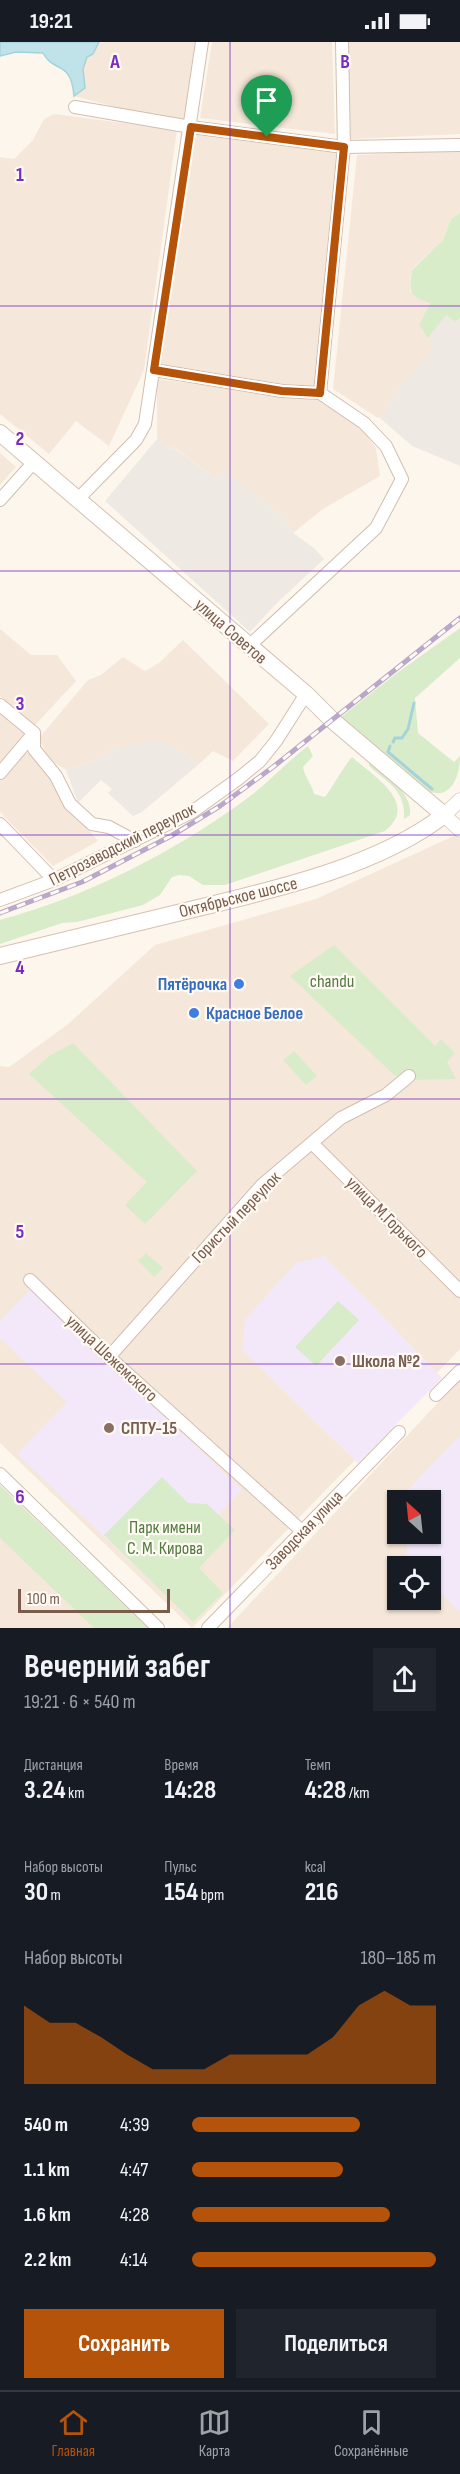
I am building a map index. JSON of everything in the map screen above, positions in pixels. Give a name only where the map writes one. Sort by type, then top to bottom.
[{"type":"main road","name":"улица Советов","points":[[0,433],[444,815]]},
{"type":"main road","name":"Октябрьское шоссе","points":[[0,956],[296,884],[375,854],[429,826],[444,815]]},
{"type":"street","points":[[78,499],[136,440],[145,424],[148,390],[154,370],[202,42]]},
{"type":"street","points":[[320,393],[344,147],[342,42]]},
{"type":"street","points":[[75,107],[191,127],[344,147],[460,145]]},
{"type":"street","points":[[154,370],[282,391],[320,393],[364,423],[386,446],[402,479],[376,528],[249,646]]},
{"type":"street","points":[[0,500],[34,462]]},
{"type":"street","name":"Петрозаводский переулок","points":[[0,900],[54,880],[192,812],[238,780],[260,761],[276,741],[306,694]]},
{"type":"street","points":[[0,705],[34,733]]},
{"type":"street","points":[[34,733],[34,749],[56,776],[70,804],[92,824],[109,827],[135,841]]},
{"type":"street","points":[[0,773],[34,733]]},
{"type":"street","name":"Октябрьское шоссе","points":[[444,815],[460,800]]},
{"type":"street","name":"улица Советов","points":[[444,815],[460,830]]},
{"type":"street","points":[[0,824],[54,880]]},
{"type":"street","name":"Гористый переулок","points":[[109,1357],[262,1185],[341,1118],[386,1095],[410,1076]]},
{"type":"street","name":"улица М.Горького","points":[[313,1144],[460,1292]]},
{"type":"street","name":"улица Шежемского","points":[[30,1280],[109,1357],[303,1532]]},
{"type":"street","points":[[436,1395],[460,1371]]},
{"type":"street","name":"Заводская улица","points":[[208,1628],[399,1432]]},
{"type":"street","points":[[0,1474],[158,1628]]},
{"type":"shaded area","points":[[99,42],[195,42],[184,119],[123,109],[74,96],[85,88],[83,69],[87,56],[93,54]]},
{"type":"shaded area","points":[[212,42],[332,42],[335,134],[200,118]]},
{"type":"shaded area","points":[[347,42],[460,42],[460,134],[351,139]]},
{"type":"shaded area","points":[[54,114],[177,130],[144,370],[109,446],[76,421],[49,454],[0,414],[0,157],[14,159],[33,140],[44,119]]},
{"type":"shaded area","points":[[191,127],[344,147],[320,393],[154,370]]},
{"type":"shaded area","points":[[460,150],[460,213],[451,219],[443,240],[412,269],[410,280],[410,291],[430,303],[419,325],[435,348],[387,403],[392,407],[378,418],[333,389],[357,155]]},
{"type":"shaded area","points":[[446,314],[456,322],[460,318],[460,466],[412,446],[380,418],[392,407],[387,403],[434,348],[428,338]]},
{"type":"shaded area","points":[[157,379],[318,400],[330,404],[362,429],[376,448],[380,476],[323,509],[293,533],[283,516],[223,471],[216,479],[174,447],[171,450],[157,439]]},
{"type":"shaded area","points":[[157,439],[171,450],[173,447],[216,479],[223,470],[283,516],[293,533],[314,548],[324,559],[250,632],[105,501]]},
{"type":"shaded area","points":[[0,453],[16,467],[0,485]]},
{"type":"shaded area","points":[[0,629],[31,655],[57,655],[76,681],[35,725],[0,696]]},
{"type":"shaded area","points":[[183,640],[269,724],[233,761],[213,751],[198,765],[180,750],[115,749],[91,762],[66,770],[49,759],[39,738],[88,680],[101,675],[123,657],[145,671],[159,663]]},
{"type":"shaded area","points":[[0,713],[24,732],[24,736],[0,763]]},
{"type":"shaded area","points":[[156,740],[180,750],[198,765],[142,812],[133,816],[108,793],[112,789],[101,780],[78,803],[66,770],[91,762],[115,749]]},
{"type":"shaded area","points":[[24,752],[37,757],[54,779],[61,798],[98,841],[53,866],[0,812],[0,781]]},
{"type":"shaded area","points":[[456,835],[460,839],[460,1349],[437,1373],[324,1256],[242,1350],[355,1460],[192,1628],[0,1443],[0,1066],[9,1067],[67,1025],[155,945],[316,899]]},
{"type":"shaded area","name":"Школа №2","points":[[324,1256],[442,1378],[358,1463],[242,1350],[245,1319],[296,1263]]},
{"type":"shaded area","name":"СПТУ-15","points":[[31,1289],[242,1490],[153,1583],[17,1454],[67,1402],[0,1338],[0,1321]]},
{"type":"shaded area","points":[[460,1379],[460,1628],[227,1628]]},
{"type":"shaded area","points":[[460,1435],[460,1613],[441,1593],[441,1556],[407,1556],[406,1544],[441,1544],[441,1490],[408,1490]]},
{"type":"shaded area","points":[[0,1501],[133,1628],[0,1628]]},
{"type":"green space","points":[[460,213],[460,318],[456,322],[446,315],[428,338],[419,325],[430,303],[417,298],[412,292],[410,283],[412,270],[443,240],[451,219]]},
{"type":"green space","points":[[460,628],[460,658],[415,698],[418,733],[454,762],[460,756],[453,784],[444,792],[437,793],[429,791],[341,717]]},
{"type":"green space","points":[[308,746],[313,756],[303,767],[314,794],[325,797],[352,757],[381,781],[395,800],[398,810],[394,821],[385,831],[225,885],[203,885],[189,876],[172,877],[160,895],[143,905],[77,922],[62,923],[0,944],[0,920],[98,885],[161,854],[249,797]]},
{"type":"green space","points":[[369,763],[403,792],[410,807],[410,815],[404,819],[404,809],[399,794],[369,766]]},
{"type":"green space","name":"chandu","points":[[334,945],[435,1046],[441,1039],[455,1053],[447,1062],[456,1079],[409,1080],[394,1075],[290,976]]},
{"type":"green space","points":[[73,1043],[197,1171],[145,1224],[125,1205],[147,1182],[29,1074],[49,1056]]},
{"type":"green space","points":[[294,1051],[317,1076],[306,1085],[283,1060]]},
{"type":"green space","points":[[146,1253],[163,1268],[154,1277],[138,1261]]},
{"type":"green space","points":[[338,1301],[359,1320],[316,1366],[295,1347]]},
{"type":"green space","name":"Парк имени С. М. Кирова","points":[[162,1477],[188,1503],[207,1504],[235,1530],[199,1568],[223,1593],[193,1622],[104,1535]]},
{"type":"green space","points":[[0,1485],[148,1628],[94,1628],[0,1538]]},
{"type":"water","points":[[0,42],[99,42],[93,54],[87,57],[83,69],[85,88],[74,96],[72,84],[66,72],[47,59],[43,53],[16,52],[0,56]]},
{"type":"waterway","points":[[393,742],[395,738],[402,738],[408,729],[414,703]]},
{"type":"waterway","points":[[390,746],[388,752],[432,789]]},
{"type":"railway","points":[[0,913],[82,882],[171,836],[220,806],[273,767],[460,618]]},
{"type":"place","name":"Пятёрочка","points":[[239,984]]},
{"type":"place","name":"Красное Белое","points":[[194,1013]]},
{"type":"place","name":"Школа №2","points":[[340,1361]]},
{"type":"place","name":"СПТУ-15","points":[[109,1428]]},
{"type":"route","points":[[191,127],[267,137],[344,147],[320,393],[282,391],[154,370],[191,127]]}]
